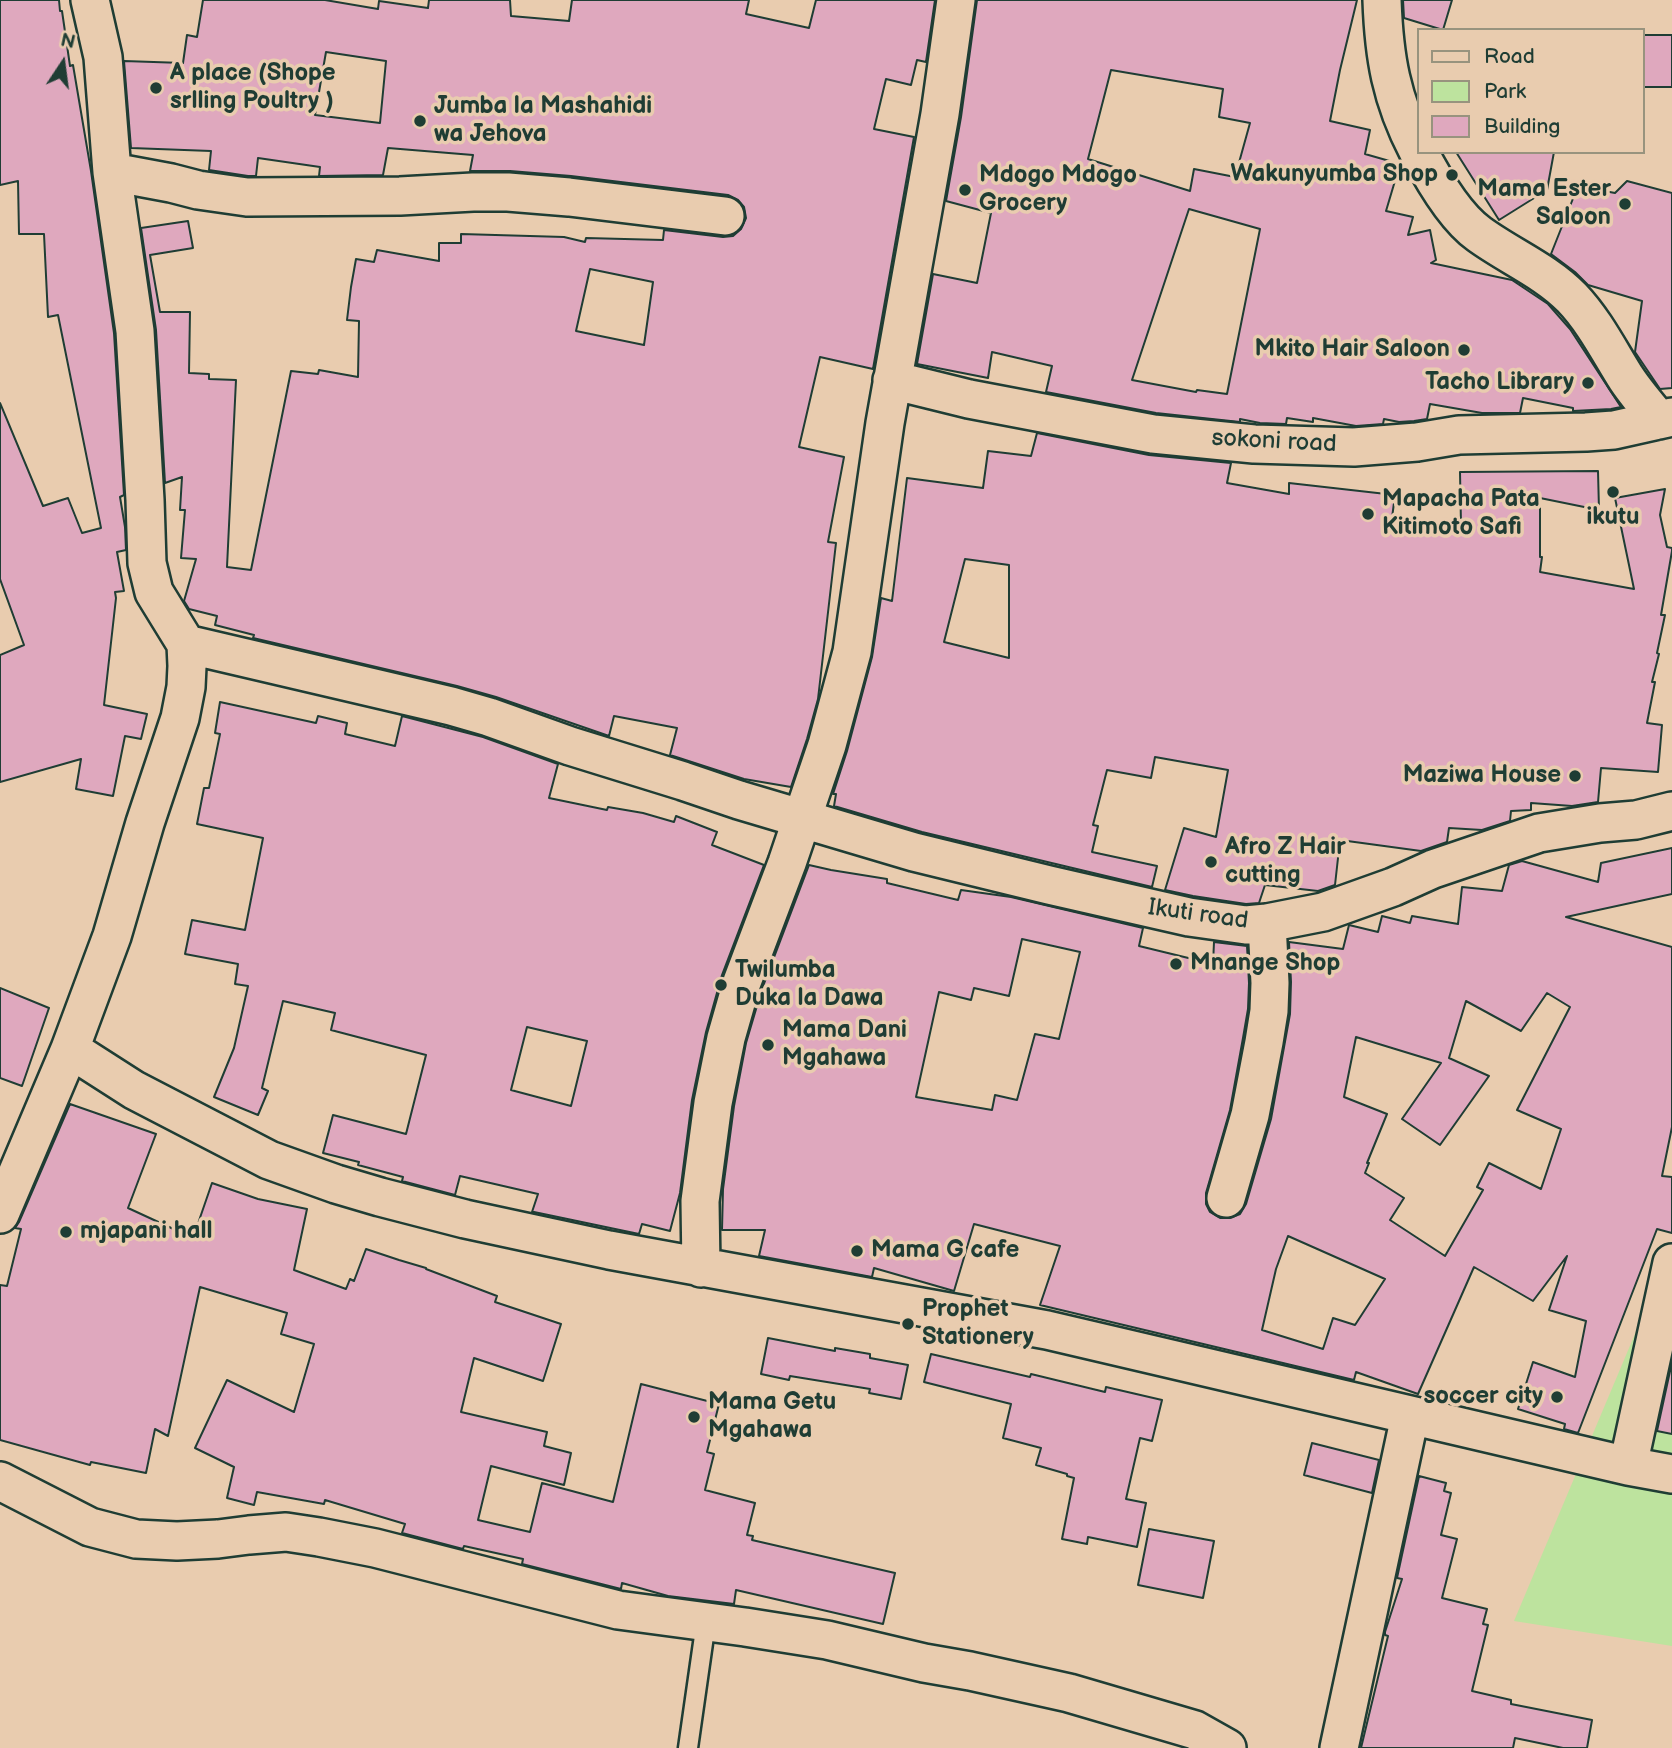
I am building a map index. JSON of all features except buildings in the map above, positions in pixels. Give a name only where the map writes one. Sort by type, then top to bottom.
[{"type":"street","points":[[0,1214],[70,1049],[111,936],[180,718],[186,687],[186,644],[154,592],[147,563],[137,354],[113,172],[103,57],[90,0]]},
{"type":"street","points":[[701,1268],[700,1201],[713,1102],[726,1038],[742,982],[827,746],[852,652],[892,380],[940,114],[956,0]]},
{"type":"street","name":"sokoni road","points":[[1382,0],[1387,64],[1395,97],[1416,144]]},
{"type":"street","name":"sokoni road","points":[[1420,154],[1450,204],[1476,232],[1556,283],[1572,298],[1593,323],[1638,395],[1666,418]]},
{"type":"street","points":[[113,172],[198,190],[247,197],[508,192],[725,216]]},
{"type":"street","name":"sokoni road","points":[[892,380],[969,399],[1153,434],[1254,444],[1354,447],[1417,442],[1459,435],[1614,430],[1666,418]]},
{"type":"street","name":"Ikuti road","points":[[186,644],[451,706],[802,820],[928,855],[1134,905],[1246,925],[1323,912],[1393,887],[1433,869],[1539,833],[1636,820],[1672,811]]},
{"type":"street","points":[[1226,1198],[1250,1115],[1269,1012],[1267,923]]},
{"type":"street","points":[[70,1049],[134,1090],[265,1158],[336,1184],[465,1219],[701,1268],[1046,1330],[1410,1416],[1672,1474]]},
{"type":"street","points":[[1628,1466],[1672,1263]]},
{"type":"street","points":[[1339,1748],[1410,1416]]},
{"type":"street","points":[[0,1481],[90,1527],[136,1539],[177,1541],[286,1532],[319,1537],[375,1548],[618,1610],[827,1640],[1069,1693],[1195,1730],[1227,1748]]},
{"type":"lane","points":[[688,1748],[706,1622]]},
{"type":"green space","points":[[1672,1246],[1672,1646],[1514,1621]]},
{"type":"place","name":"A place (Shope srlling Poultry )","points":[[156,88]]},
{"type":"place","name":"Jumba la Mashahidi wa Jehova","points":[[420,121]]},
{"type":"place","name":"Wakunyumba Shop","points":[[1452,175]]},
{"type":"place","name":"Mdogo Mdogo Grocery","points":[[965,190]]},
{"type":"place","name":"Mama Ester Saloon","points":[[1625,204]]},
{"type":"place","name":"Mkito Hair Saloon","points":[[1464,350]]},
{"type":"place","name":"Tacho Library","points":[[1588,383]]},
{"type":"place","name":"ikutu","points":[[1613,492]]},
{"type":"place","name":"Mapacha Pata Kitimoto Safi","points":[[1368,514]]},
{"type":"place","name":"Maziwa House","points":[[1575,776]]},
{"type":"place","name":"Afro Z Hair cutting","points":[[1211,862]]},
{"type":"place","name":"Mnange Shop","points":[[1176,964]]},
{"type":"place","name":"Twilumba Duka la Dawa","points":[[721,985]]},
{"type":"place","name":"Mama Dani Mgahawa","points":[[768,1045]]},
{"type":"place","name":"mjapani hall","points":[[66,1232]]},
{"type":"place","name":"Mama G cafe","points":[[857,1251]]},
{"type":"place","name":"Prophet Stationery","points":[[908,1324]]},
{"type":"place","name":"soccer city","points":[[1557,1397]]},
{"type":"place","name":"Mama Getu Mgahawa","points":[[694,1417]]}]
